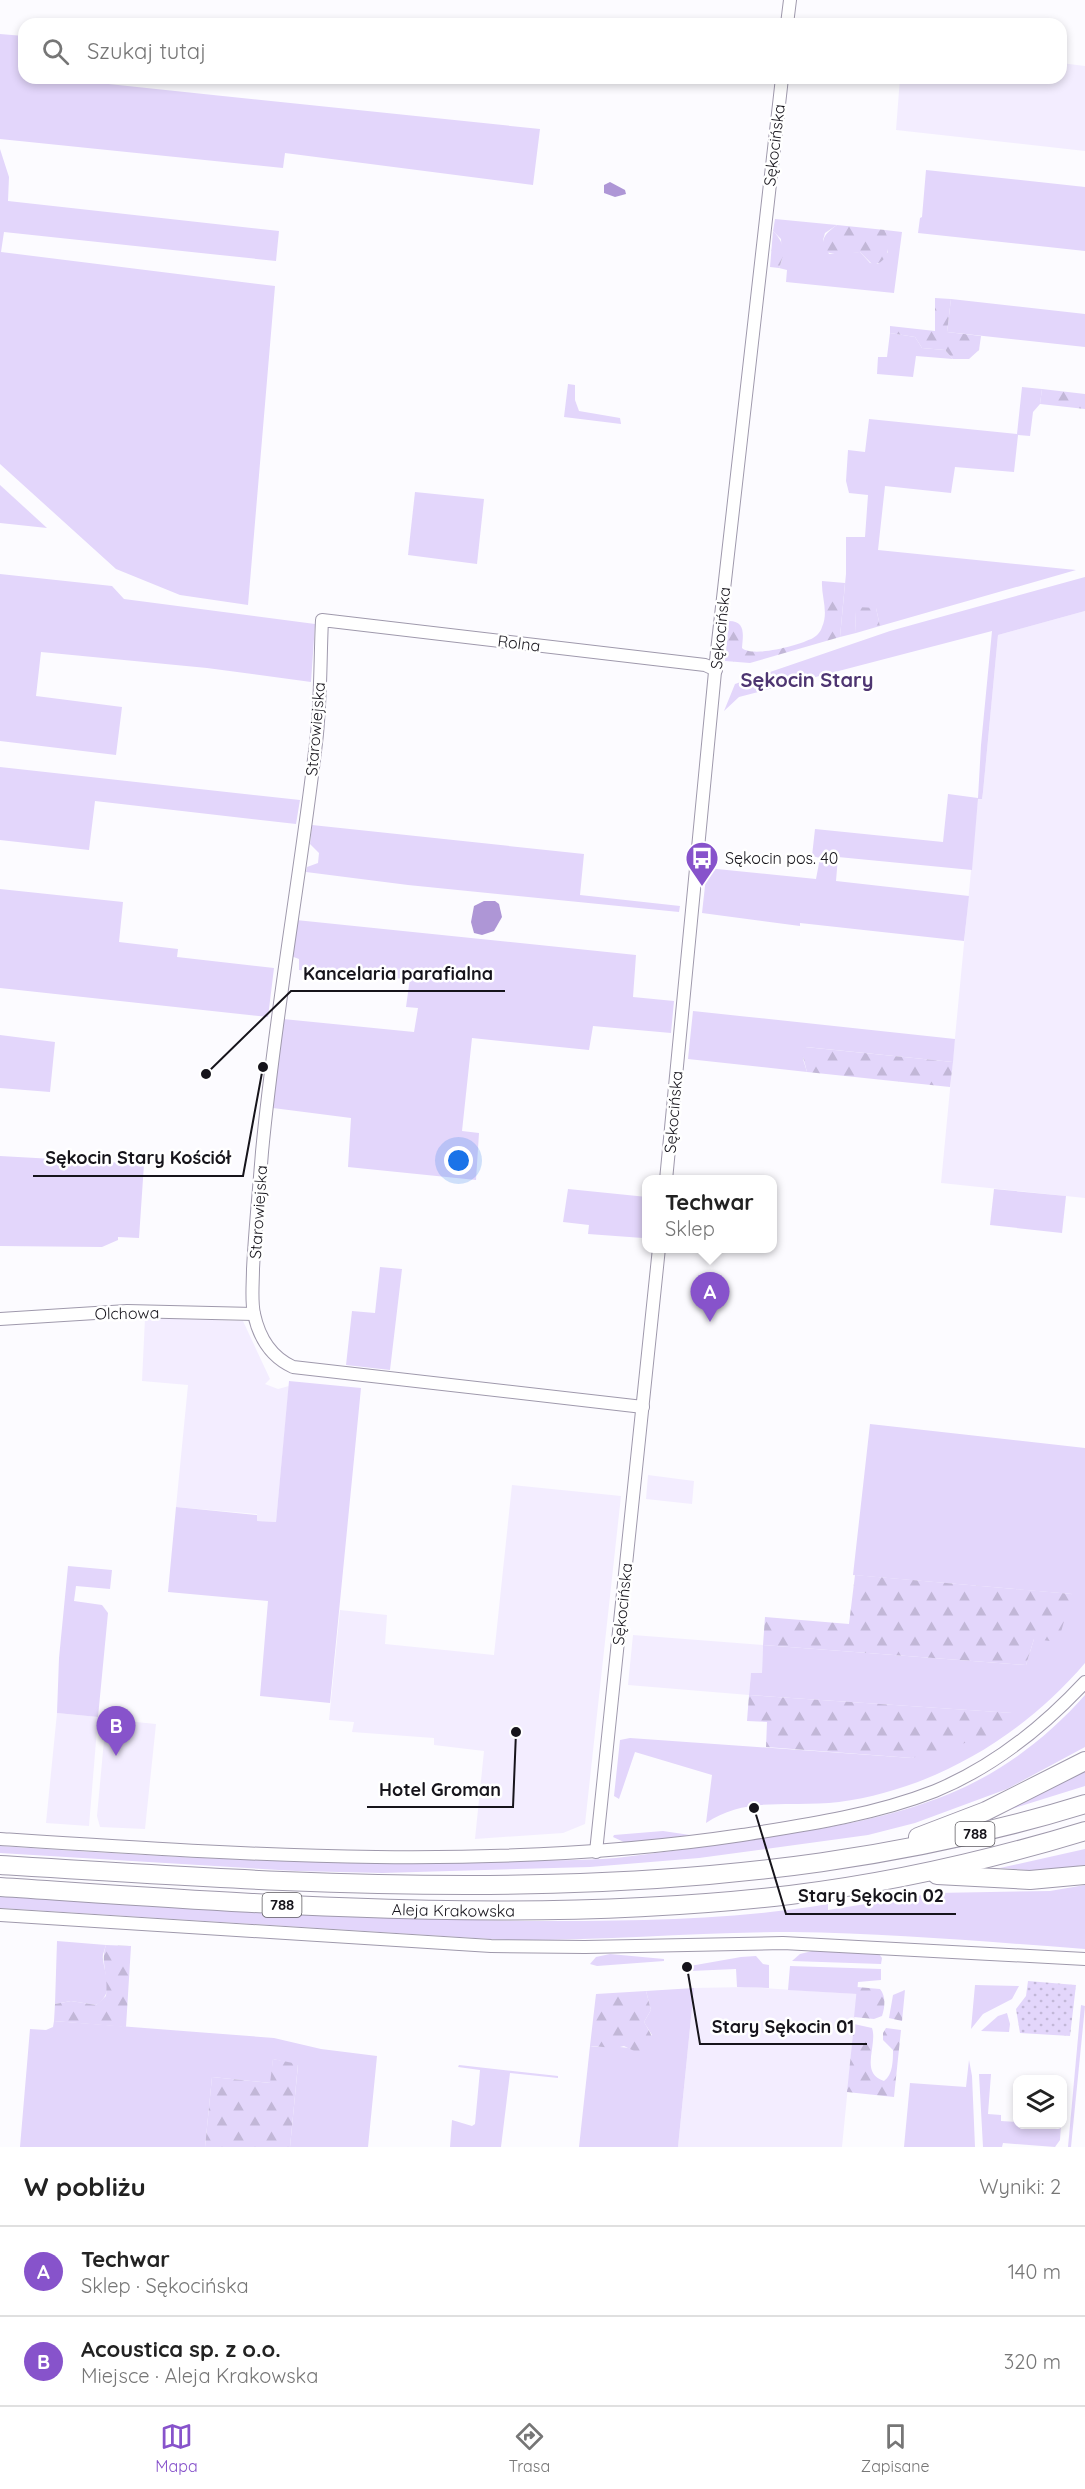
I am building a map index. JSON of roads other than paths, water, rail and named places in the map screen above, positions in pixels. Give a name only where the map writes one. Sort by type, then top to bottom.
[{"type":"main road","points":[[862,1855],[986,1811],[1085,1761]]},
{"type":"main road","name":"788","points":[[862,1855],[1006,1827],[1085,1804]]},
{"type":"main road","name":"788","points":[[905,1875],[1025,1849],[1085,1831]]},
{"type":"main road","name":"Aleja Krakowska","points":[[0,1865],[378,1885],[541,1886],[716,1875],[862,1855]]},
{"type":"main road","points":[[905,1875],[955,1875],[1030,1880],[1085,1875]]},
{"type":"main road","name":"Aleja Krakowska","points":[[0,1887],[341,1908],[472,1911],[565,1910],[719,1902],[791,1895],[905,1875]]},
{"type":"street","points":[[788,18],[790,0]]},
{"type":"street","name":"Sękocińska","points":[[666,1175],[716,670],[781,84]]},
{"type":"street","name":"Rolna","points":[[322,620],[705,665],[716,670]]},
{"type":"street","name":"Starowiejska","points":[[322,620],[316,743],[266,1116],[255,1239],[254,1314],[273,1354],[292,1367],[643,1407]]},
{"type":"street","name":"Sękocińska","points":[[596,1852],[658,1253]]},
{"type":"street","name":"Olchowa","points":[[0,1319],[127,1311],[254,1314]]},
{"type":"street","points":[[0,1839],[190,1851],[385,1857],[596,1852],[692,1842],[759,1832],[861,1812],[915,1798],[959,1779],[1007,1751],[1041,1726],[1085,1682]]},
{"type":"street","points":[[0,1915],[511,1947],[783,1943],[1085,1959]]},
{"type":"place","name":"Sękocin pos. 40","points":[[702,887]]},
{"type":"place","name":"Sękocin Stary Kościół","points":[[263,1067]]},
{"type":"place","name":"Kancelaria parafialna","points":[[206,1074]]},
{"type":"place","name":"Techwar","points":[[710,1322]]},
{"type":"place","name":"Hotel Groman","points":[[516,1732]]},
{"type":"place","name":"Acoustica sp. z o.o.","points":[[116,1756]]},
{"type":"place","name":"Stary Sękocin 02","points":[[754,1808]]},
{"type":"place","name":"Stary Sękocin 01","points":[[687,1967]]},
{"type":"district","name":"Sękocin Stary","points":[[807,680]]}]
